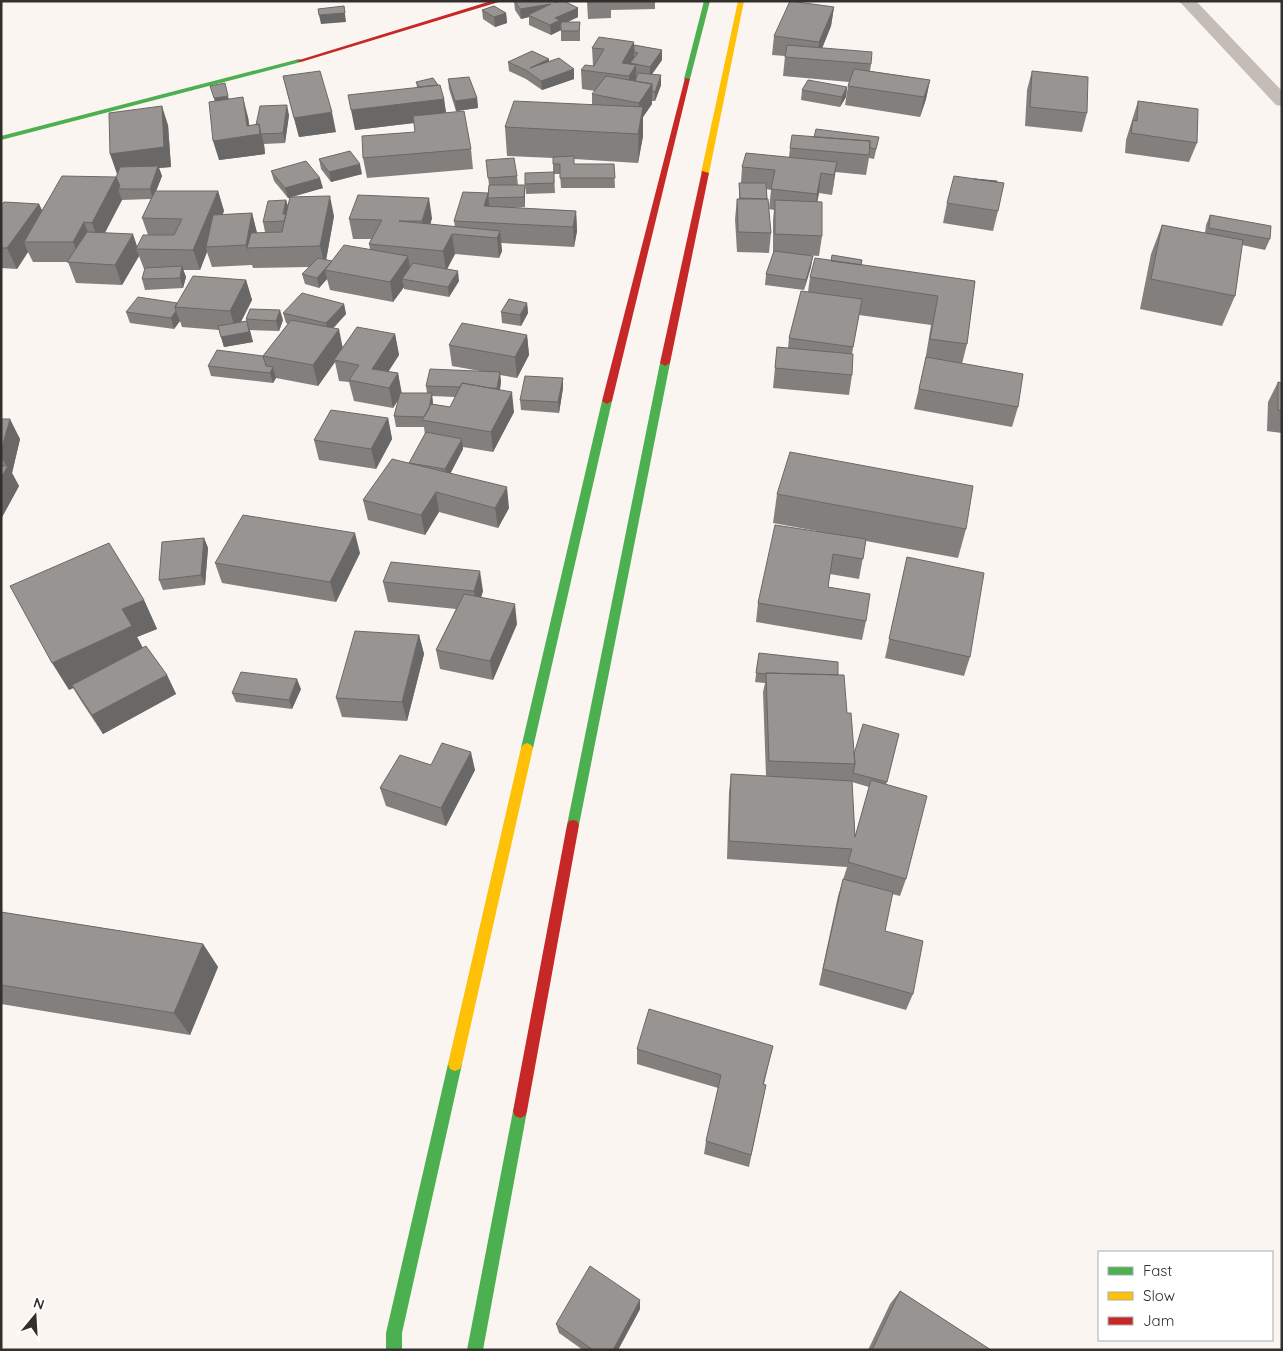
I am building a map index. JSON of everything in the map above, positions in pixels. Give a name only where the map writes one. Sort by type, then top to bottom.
[{"type":"main road","points":[[1,138],[297,62],[499,1]]},
{"type":"main road","points":[[394,1350],[394,1333],[588,479],[706,1]]},
{"type":"main road","points":[[475,1350],[595,710],[658,396],[741,1]]},
{"type":"street","points":[[1186,1],[1282,101]]},
{"type":"building","points":[[515,1],[555,1],[556,3],[564,1],[578,8],[555,18],[560,20],[550,25],[528,15],[551,4],[520,9]]},
{"type":"building","points":[[790,1],[834,7],[819,42],[774,36]]},
{"type":"building","points":[[344,6],[345,13],[319,15],[318,9]]},
{"type":"building","points":[[494,6],[506,13],[494,17],[482,10]]},
{"type":"building","points":[[561,22],[580,22],[579,31],[561,31]]},
{"type":"building","points":[[599,37],[634,42],[622,63],[636,65],[629,76],[581,70],[585,65],[594,66],[604,49],[592,48]]},
{"type":"building","points":[[634,45],[662,50],[650,67],[630,63],[638,53],[634,52]]},
{"type":"building","points":[[787,45],[872,52],[871,64],[785,57]]},
{"type":"building","points":[[532,51],[549,59],[530,68],[559,58],[574,69],[541,81],[526,70],[508,62]]},
{"type":"building","points":[[854,69],[930,80],[924,97],[848,86]]},
{"type":"building","points":[[320,71],[332,112],[294,118],[283,76]]},
{"type":"building","points":[[1032,71],[1088,77],[1087,113],[1030,107]]},
{"type":"building","points":[[638,73],[661,75],[655,92],[652,91],[652,84],[635,81]]},
{"type":"building","points":[[606,76],[652,84],[639,103],[592,94]]},
{"type":"building","points":[[469,77],[477,98],[455,101],[448,79]]},
{"type":"building","points":[[433,78],[438,85],[419,87],[416,82]]},
{"type":"building","points":[[808,80],[847,87],[842,97],[802,90]]},
{"type":"building","points":[[225,83],[228,96],[214,98],[210,86]]},
{"type":"building","points":[[440,85],[444,99],[351,110],[348,95]]},
{"type":"building","points":[[243,97],[247,126],[259,124],[260,134],[213,141],[209,102]]},
{"type":"building","points":[[514,101],[643,107],[638,134],[505,127]]},
{"type":"building","points":[[1138,101],[1198,109],[1197,143],[1131,133],[1133,120],[1137,121]]},
{"type":"building","points":[[287,105],[283,133],[261,134],[259,124],[256,125],[260,106]]},
{"type":"building","points":[[162,106],[164,147],[110,154],[109,113]]},
{"type":"building","points":[[464,111],[471,149],[363,158],[362,136],[415,132],[413,116]]},
{"type":"building","points":[[816,129],[879,137],[876,149],[870,148],[870,141],[814,137]]},
{"type":"building","points":[[792,135],[870,141],[869,155],[790,148]]},
{"type":"building","points":[[350,151],[360,164],[329,172],[319,159]]},
{"type":"building","points":[[746,153],[837,162],[834,175],[821,173],[817,194],[771,189],[775,170],[742,167]]},
{"type":"building","points":[[574,156],[574,164],[614,164],[615,178],[560,178],[560,164],[553,164],[553,157]]},
{"type":"building","points":[[514,158],[517,176],[488,178],[486,160]]},
{"type":"building","points":[[306,161],[320,178],[285,188],[271,171]]},
{"type":"building","points":[[158,166],[150,189],[118,189],[120,186],[116,177],[120,167]]},
{"type":"building","points":[[554,172],[554,183],[525,184],[525,173]]},
{"type":"building","points":[[62,176],[116,177],[92,223],[84,222],[73,242],[24,242]]},
{"type":"building","points":[[954,176],[1004,183],[998,211],[947,203]]},
{"type":"building","points":[[739,183],[766,183],[767,199],[740,198]]},
{"type":"building","points":[[489,185],[525,185],[524,197],[488,198]]},
{"type":"building","points":[[155,191],[218,191],[193,250],[136,249],[143,235],[174,235],[182,219],[142,218]]},
{"type":"building","points":[[463,192],[488,193],[484,206],[576,211],[573,227],[454,221]]},
{"type":"building","points":[[358,195],[429,198],[422,221],[399,221],[500,231],[497,238],[452,234],[443,251],[369,244],[382,220],[349,219]]},
{"type":"building","points":[[330,196],[320,246],[247,248],[251,233],[282,232],[290,197]]},
{"type":"building","points":[[737,199],[768,199],[771,233],[738,232]]},
{"type":"building","points":[[286,200],[283,214],[286,214],[284,221],[263,222],[268,201]]},
{"type":"building","points":[[775,200],[822,202],[822,236],[775,234]]},
{"type":"building","points":[[4,202],[39,204],[7,248],[1,248],[1,205]]},
{"type":"building","points":[[252,213],[246,245],[206,247],[213,215]]},
{"type":"building","points":[[1210,215],[1271,226],[1270,239],[1209,228]]},
{"type":"building","points":[[1162,225],[1243,240],[1235,296],[1151,279]]},
{"type":"building","points":[[87,232],[133,234],[115,265],[67,262]]},
{"type":"building","points":[[344,245],[408,256],[390,282],[325,270]]},
{"type":"building","points":[[774,251],[813,256],[806,280],[766,274]]},
{"type":"building","points":[[832,255],[862,260],[861,265],[831,261]]},
{"type":"building","points":[[318,258],[332,261],[317,278],[302,274]]},
{"type":"building","points":[[815,258],[975,281],[967,344],[930,339],[938,296],[810,277]]},
{"type":"building","points":[[413,263],[458,271],[448,287],[402,279]]},
{"type":"building","points":[[182,266],[180,278],[142,279],[145,268]]},
{"type":"building","points":[[193,276],[246,280],[230,311],[175,307]]},
{"type":"building","points":[[801,291],[862,299],[853,347],[789,338]]},
{"type":"building","points":[[302,293],[344,304],[326,323],[283,313]]},
{"type":"building","points":[[138,297],[177,303],[176,311],[171,318],[126,312]]},
{"type":"building","points":[[509,299],[527,303],[520,315],[501,312]]},
{"type":"building","points":[[250,309],[280,310],[276,321],[246,319]]},
{"type":"building","points":[[291,320],[339,329],[313,365],[263,356]]},
{"type":"building","points":[[247,321],[249,332],[221,337],[218,326]]},
{"type":"building","points":[[462,323],[527,335],[515,357],[449,345]]},
{"type":"building","points":[[357,327],[395,334],[372,369],[398,373],[389,388],[349,380],[359,365],[334,360]]},
{"type":"building","points":[[777,347],[853,354],[852,375],[775,368]]},
{"type":"building","points":[[217,350],[263,356],[266,366],[273,367],[270,373],[208,366]]},
{"type":"building","points":[[926,357],[1023,374],[1018,407],[919,389]]},
{"type":"building","points":[[430,369],[500,372],[497,388],[462,383],[460,387],[426,386]]},
{"type":"building","points":[[525,376],[563,378],[558,402],[520,400]]},
{"type":"building","points":[[1278,382],[1282,383],[1282,411],[1278,410]]},
{"type":"building","points":[[462,383],[512,392],[491,432],[422,420],[431,404],[450,407]]},
{"type":"building","points":[[400,393],[432,393],[429,409],[424,417],[394,416]]},
{"type":"building","points":[[331,410],[388,418],[371,449],[314,440]]},
{"type":"building","points":[[1,419],[10,419],[1,451]]},
{"type":"building","points":[[426,432],[462,439],[445,469],[409,463]]},
{"type":"building","points":[[790,452],[973,486],[966,529],[777,494]]},
{"type":"building","points":[[392,459],[507,487],[495,508],[436,492],[421,515],[363,500]]},
{"type":"building","points":[[1,466],[8,466],[1,478]]},
{"type":"building","points":[[243,515],[355,533],[330,582],[215,563]]},
{"type":"building","points":[[775,525],[866,539],[863,559],[833,554],[828,587],[870,594],[866,621],[758,603]]},
{"type":"building","points":[[204,538],[201,575],[159,580],[162,542]]},
{"type":"building","points":[[109,543],[144,600],[122,609],[132,626],[52,663],[10,586]]},
{"type":"building","points":[[907,557],[984,573],[970,657],[889,639]]},
{"type":"building","points":[[391,562],[480,571],[474,591],[383,582]]},
{"type":"building","points":[[464,594],[515,604],[490,661],[436,650]]},
{"type":"building","points":[[355,631],[419,635],[402,702],[336,698]]},
{"type":"building","points":[[146,646],[167,675],[92,715],[72,685]]},
{"type":"building","points":[[759,653],[838,662],[838,675],[756,673]]},
{"type":"building","points":[[241,672],[297,679],[289,700],[232,693]]},
{"type":"building","points":[[766,673],[844,675],[847,713],[851,713],[855,764],[769,761]]},
{"type":"building","points":[[863,724],[899,734],[887,782],[853,773],[855,764],[854,754]]},
{"type":"building","points":[[442,743],[471,752],[441,808],[380,788],[400,755],[431,765]]},
{"type":"building","points":[[731,774],[852,781],[855,837],[871,780],[927,796],[906,879],[848,862],[852,849],[729,841]]},
{"type":"building","points":[[843,879],[893,892],[885,931],[923,941],[913,994],[823,969]]},
{"type":"building","points":[[1,912],[203,944],[174,1013],[1,985]]},
{"type":"building","points":[[649,1009],[773,1046],[763,1084],[766,1085],[751,1155],[706,1141],[721,1075],[637,1049]]},
{"type":"building","points":[[590,1266],[640,1300],[613,1350],[593,1350],[556,1324]]},
{"type":"building","points":[[900,1291],[991,1350],[872,1350]]},
{"type":"traffic: fast","points":[[687,79],[707,1]]},
{"type":"traffic: fast","points":[[1,138],[299,61]]},
{"type":"traffic: fast","points":[[573,825],[665,363]]},
{"type":"traffic: fast","points":[[527,748],[607,401]]},
{"type":"traffic: fast","points":[[394,1350],[394,1333],[455,1064]]},
{"type":"traffic: fast","points":[[475,1350],[520,1111]]},
{"type":"traffic: slow","points":[[705,173],[741,1]]},
{"type":"traffic: slow","points":[[455,1064],[527,748]]},
{"type":"traffic: jam","points":[[299,61],[499,1]]},
{"type":"traffic: jam","points":[[607,401],[687,79]]},
{"type":"traffic: jam","points":[[665,363],[705,173]]},
{"type":"traffic: jam","points":[[520,1111],[573,825]]}]
